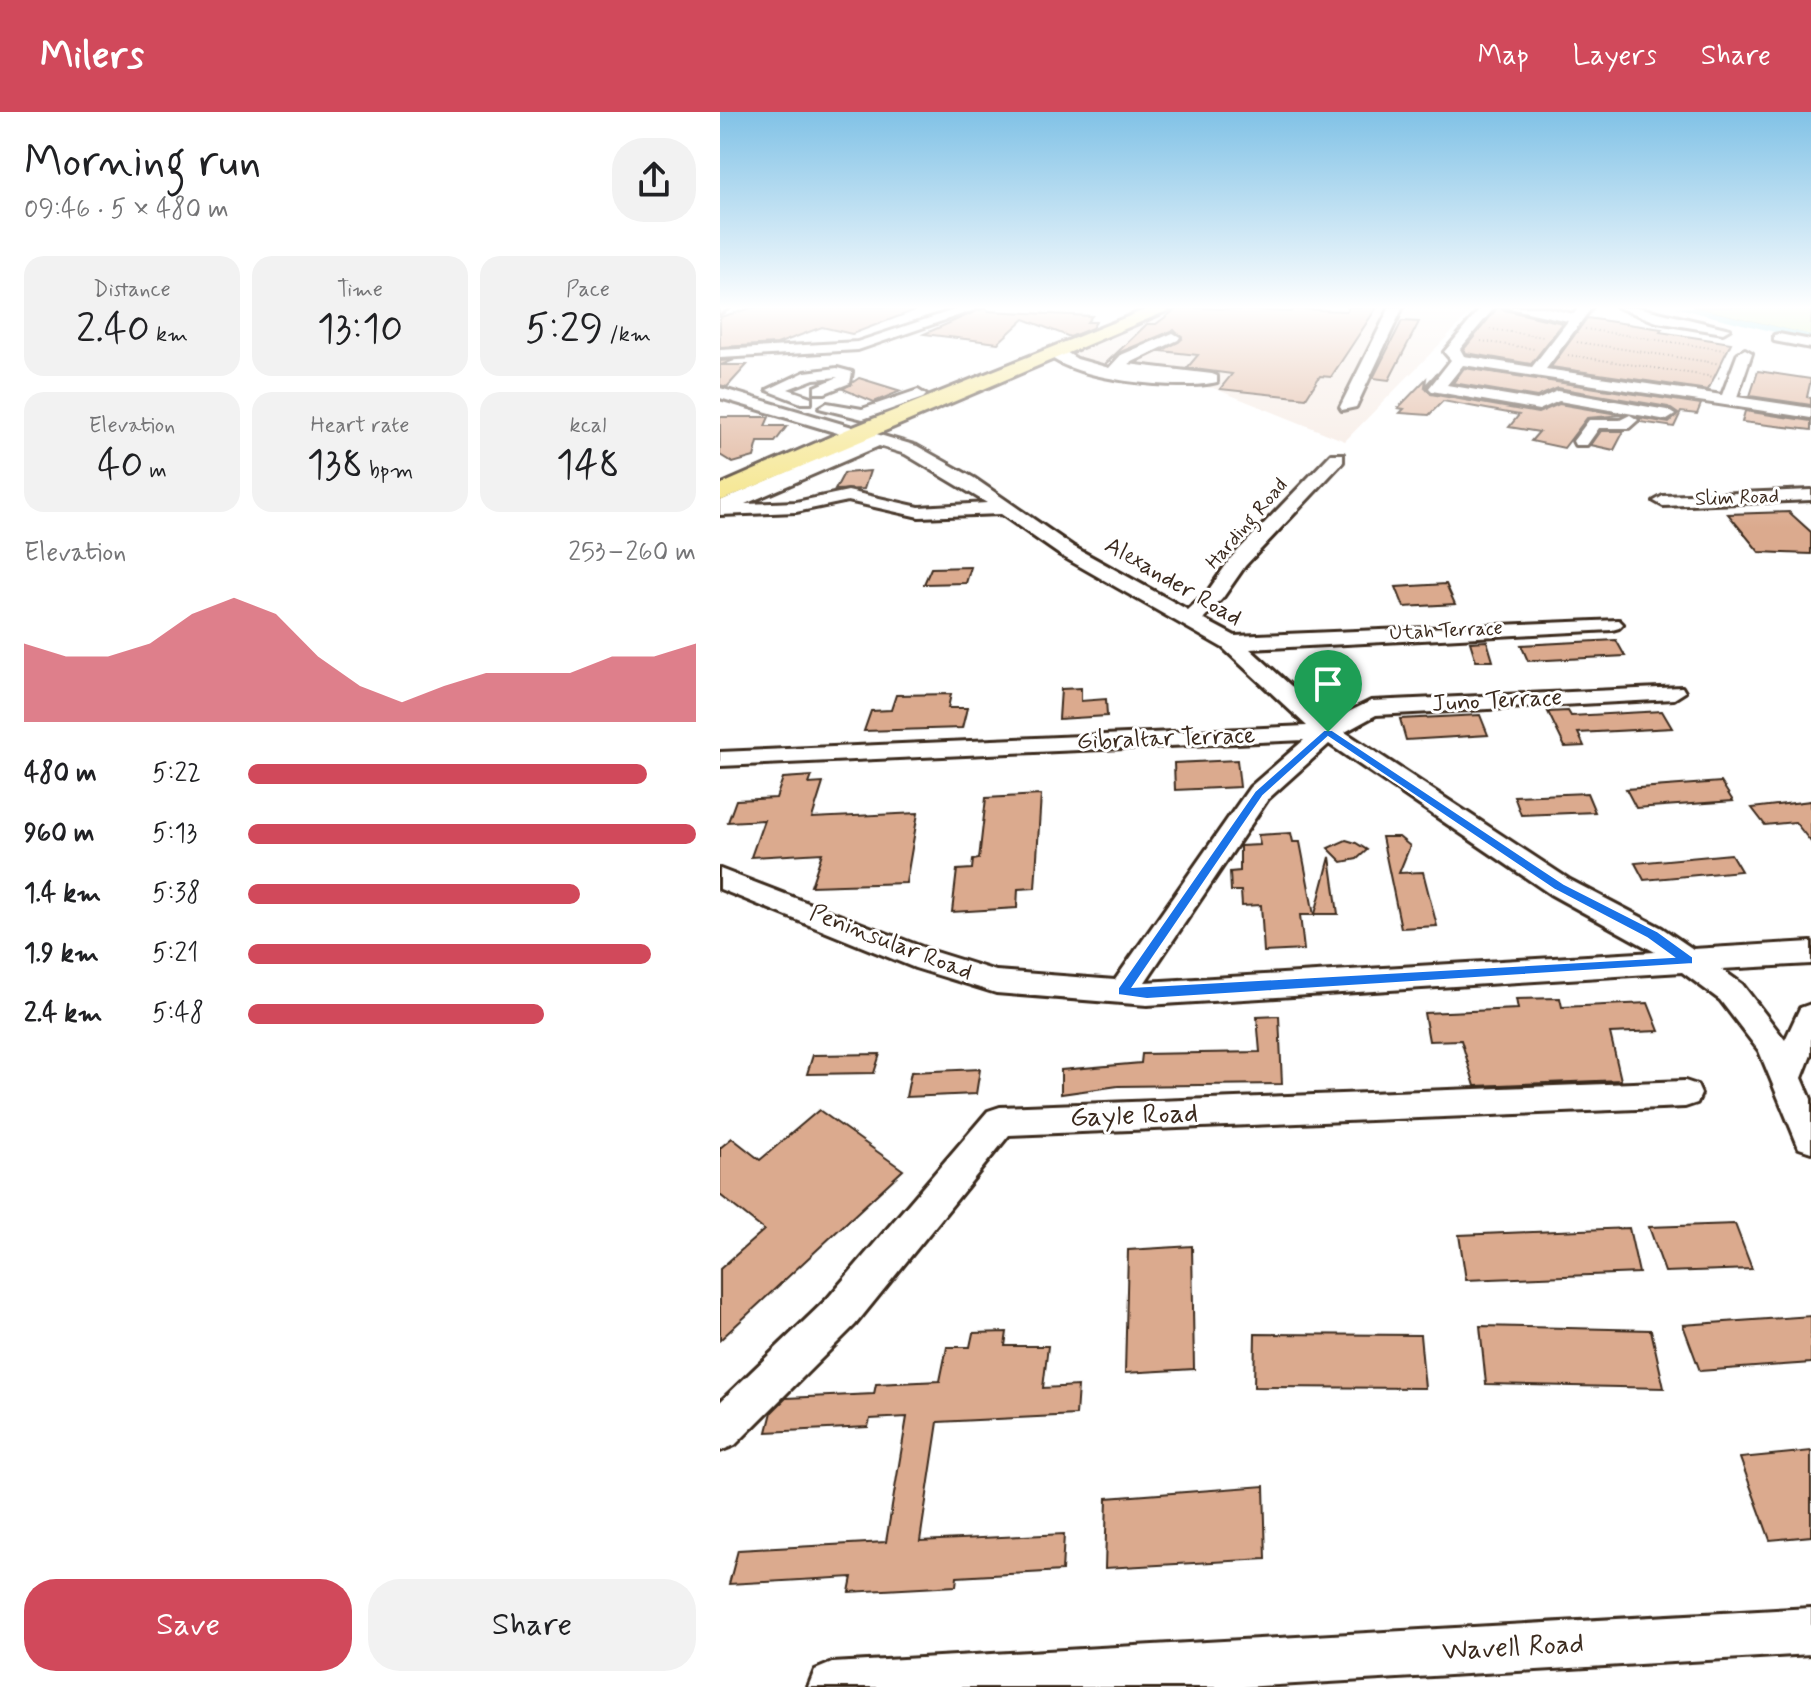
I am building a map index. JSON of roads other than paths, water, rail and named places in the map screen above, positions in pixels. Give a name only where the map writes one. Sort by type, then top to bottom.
[{"type":"main road","points":[[720,494],[855,433],[921,396],[968,380]]},
{"type":"street","points":[[1348,407],[1361,380]]},
{"type":"street","points":[[1442,380],[1436,387],[1514,402],[1543,405],[1555,396],[1667,415]]},
{"type":"street","points":[[1603,380],[1811,413]]},
{"type":"street","points":[[1728,400],[1735,380]]},
{"type":"street","points":[[1581,441],[1594,423],[1625,425],[1650,388]]},
{"type":"street","name":"Alexander Road","points":[[720,393],[911,450],[968,482],[1067,551],[1231,643],[1328,732],[1560,887],[1652,935],[1731,992],[1772,1045],[1811,1138]]},
{"type":"street","points":[[795,415],[817,398],[863,414],[921,396]]},
{"type":"street","points":[[1503,416],[1514,402]]},
{"type":"street","points":[[720,509],[851,449],[880,440]]},
{"type":"street","name":"Harding Road","points":[[1190,620],[1215,595],[1238,562],[1337,458]]},
{"type":"street","name":"Slim Road","points":[[1663,501],[1811,495]]},
{"type":"street","points":[[720,509],[782,509],[848,496],[919,512],[1006,508]]},
{"type":"street","name":"Utah Terrace","points":[[1231,643],[1612,624]]},
{"type":"street","name":"Juno Terrace","points":[[1328,732],[1371,708],[1674,692]]},
{"type":"street","name":"Gibraltar Terrace","points":[[720,759],[1328,732]]},
{"type":"street","name":"Gibraltar Terrace","points":[[1123,992],[1259,793],[1328,732]]},
{"type":"street","name":"Peninsular Road","points":[[720,878],[925,960],[996,982],[1147,994],[1689,961]]},
{"type":"street","points":[[1689,961],[1811,953]]},
{"type":"street","points":[[1786,1077],[1811,1016]]},
{"type":"street","name":"Gayle Road","points":[[720,1430],[841,1312],[1000,1121],[1685,1094]]},
{"type":"street","name":"Wavell Road","points":[[832,1687],[1811,1631]]}]
